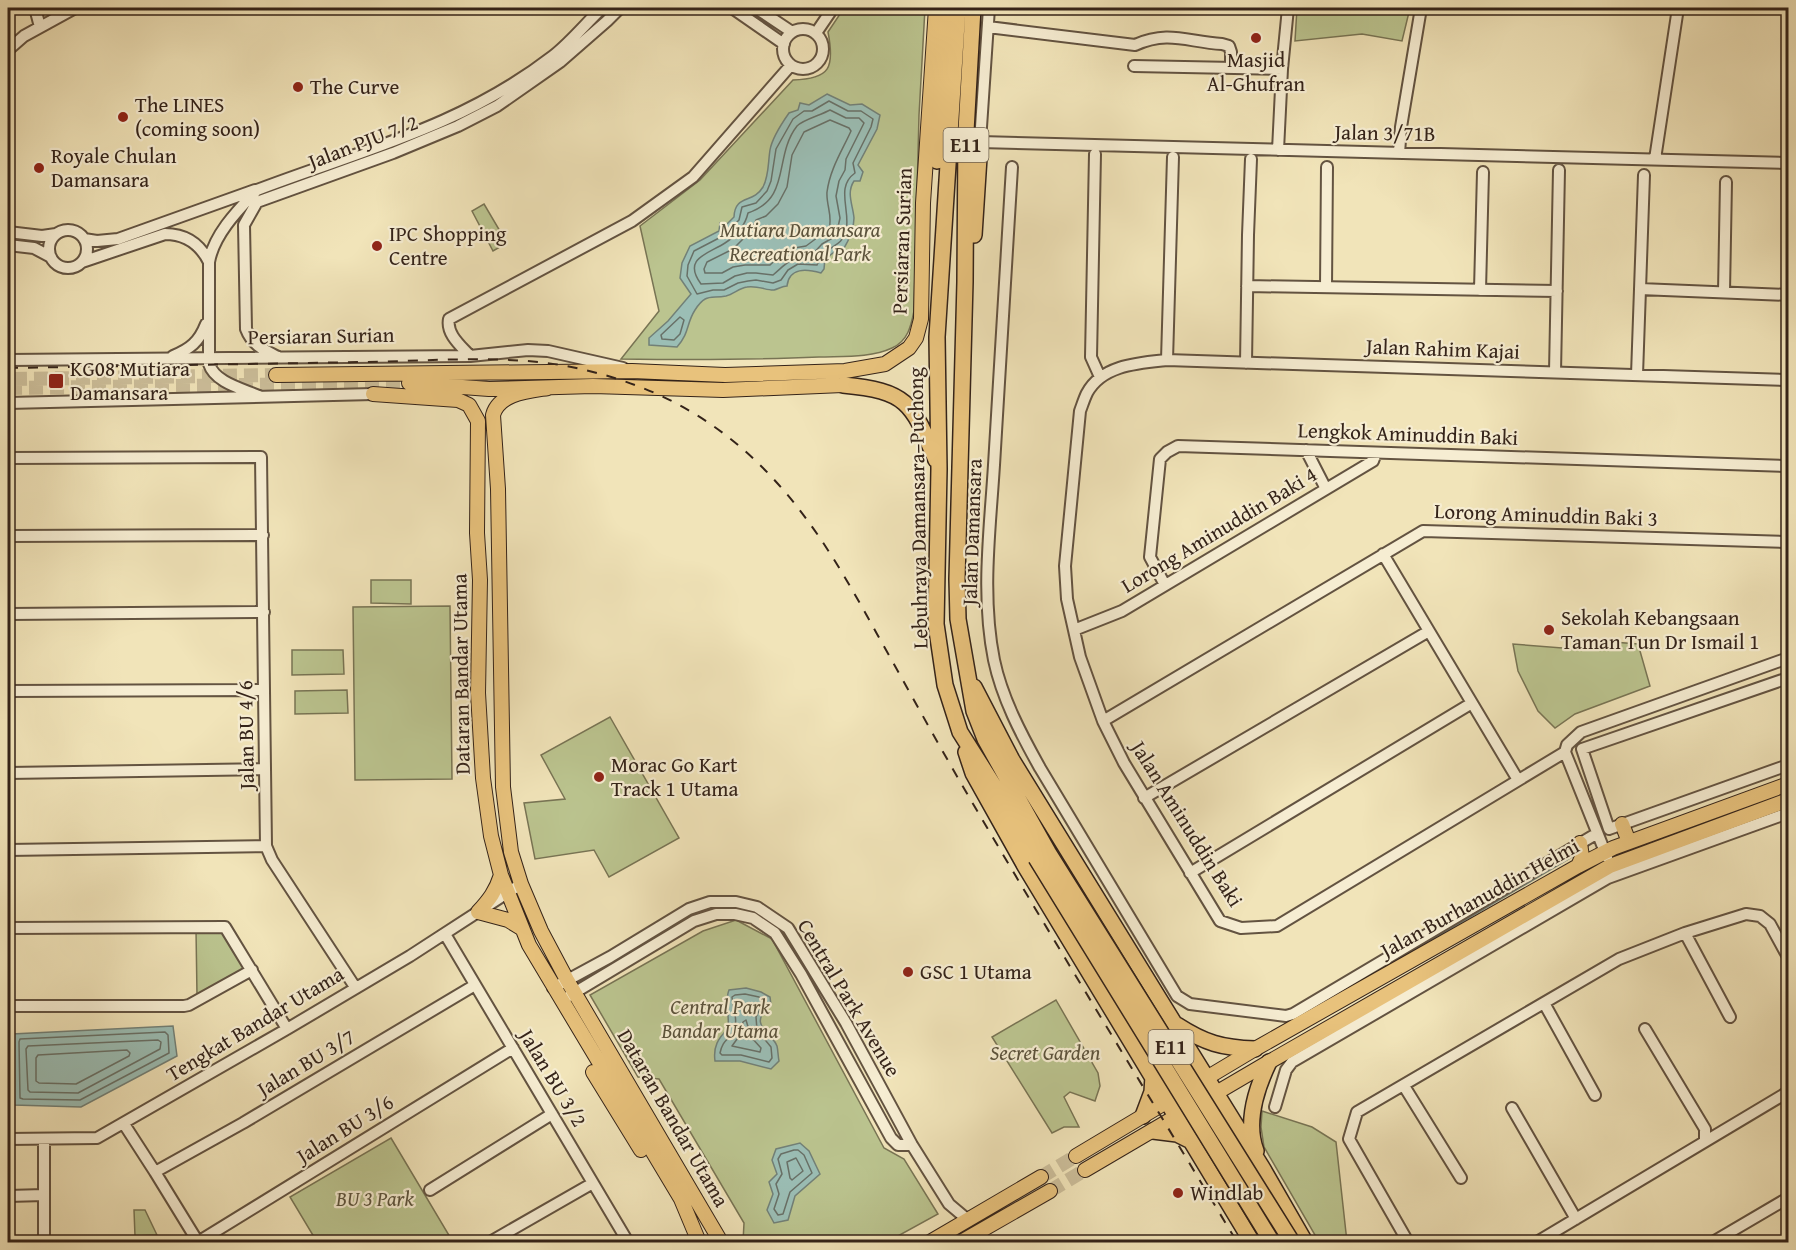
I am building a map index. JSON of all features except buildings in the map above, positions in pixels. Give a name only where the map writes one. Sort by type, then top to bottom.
[{"type":"highway","points":[[934,33],[937,8]]},
{"type":"highway","points":[[944,202],[937,161],[946,8]]},
{"type":"highway","name":"Lebuhraya Damansara–Puchong","points":[[958,8],[937,337],[939,469],[936,624],[945,685],[960,732],[1292,1242]]},
{"type":"highway","name":"Lebuhraya Damansara–Puchong","points":[[973,8],[966,131],[957,579],[958,620],[974,711],[985,739],[1042,855],[1272,1242]]},
{"type":"highway","points":[[964,282],[973,255],[980,142]]},
{"type":"highway","points":[[843,385],[871,387],[891,393],[906,403],[919,419],[939,469]]},
{"type":"highway","points":[[969,679],[1012,760],[1263,1168],[1305,1242]]},
{"type":"highway","points":[[960,732],[973,773],[1025,866],[1252,1242]]},
{"type":"highway","points":[[1174,1023],[1213,1045],[1255,1049]]},
{"type":"highway","points":[[1151,1073],[1180,1072],[1190,1059],[1188,1048]]},
{"type":"highway","points":[[1263,1168],[1252,1139],[1252,1117],[1260,1080],[1269,1062]]},
{"type":"highway","points":[[1143,1116],[1152,1092],[1151,1073]]},
{"type":"highway","points":[[1226,1199],[1225,1191],[1196,1137],[1197,1130],[1209,1118],[1219,1114],[1231,1118]]},
{"type":"highway","points":[[1153,1131],[1177,1134],[1193,1142]]},
{"type":"main road","name":"Persiaran Surian","points":[[276,375],[632,371],[725,375],[845,371],[885,364],[909,348],[916,338],[921,319],[923,203],[934,33]]},
{"type":"main road","points":[[410,383],[489,388]]},
{"type":"main road","points":[[373,394],[593,386],[723,390],[843,385]]},
{"type":"main road","name":"Dataran Bandar Utama","points":[[548,388],[522,393],[503,401],[495,410],[493,422],[498,489],[503,787],[511,852],[541,931],[571,987],[721,1242]]},
{"type":"main road","name":"Dataran Bandar Utama","points":[[373,394],[458,399],[469,405],[478,421],[477,532],[480,591],[478,693],[483,778],[491,836],[501,876],[529,945],[681,1199],[698,1241]]},
{"type":"main road","name":"Jalan Burhanuddin Helmi","points":[[1076,1156],[1255,1049],[1578,866],[1629,842],[1788,784]]},
{"type":"main road","name":"Jalan Burhanuddin Helmi","points":[[1085,1170],[1610,866],[1788,804]]},
{"type":"main road","points":[[1616,827],[1629,842]]},
{"type":"main road","points":[[1578,866],[1582,857],[1580,843]]},
{"type":"main road","points":[[478,912],[490,900],[501,876]]},
{"type":"main road","points":[[478,912],[508,920],[521,928]]},
{"type":"main road","points":[[529,945],[530,964],[548,996],[619,1116],[698,1241]]},
{"type":"main road","points":[[930,1242],[1041,1176]]},
{"type":"main road","points":[[961,1242],[1050,1191]]},
{"type":"street","points":[[35,8],[40,27]]},
{"type":"street","points":[[8,50],[24,36],[75,8]]},
{"type":"street","name":"Jalan PJU 7/2","points":[[208,358],[207,320],[211,250],[240,208],[257,190],[400,140],[474,107],[525,76],[555,54],[602,8]]},
{"type":"street","name":"Jalan PJU 7/2","points":[[279,358],[257,346],[249,338],[246,329],[244,225],[257,202],[393,153],[458,126],[497,106],[560,62],[620,8]]},
{"type":"street","points":[[732,8],[783,44]]},
{"type":"street","points":[[756,8],[792,32]]},
{"type":"street","points":[[816,33],[833,8]]},
{"type":"street","points":[[980,142],[989,8]]},
{"type":"street","points":[[1278,150],[1288,8]]},
{"type":"street","points":[[1399,153],[1401,127],[1421,8]]},
{"type":"street","points":[[1656,159],[1678,8]]},
{"type":"street","points":[[988,27],[1135,45],[1151,37],[1177,37],[1222,44],[1229,46],[1231,68]]},
{"type":"street","points":[[805,29],[816,33],[824,52],[817,64],[804,69],[791,65],[784,56],[783,44],[792,32],[805,29]]},
{"type":"street","points":[[470,356],[453,336],[448,325],[450,319],[632,221],[693,177],[791,65]]},
{"type":"street","points":[[1134,66],[1282,69]]},
{"type":"street","name":"Jalan 3/71B","points":[[980,142],[1788,163]]},
{"type":"street","points":[[1095,154],[1091,357],[1100,377]]},
{"type":"street","points":[[1167,360],[1173,157]]},
{"type":"street","points":[[1246,363],[1251,159]]},
{"type":"street","name":"Jalan Damansara","points":[[1012,167],[994,469],[987,542],[988,597],[994,660],[1016,722],[1035,759],[1177,996]]},
{"type":"street","points":[[1326,287],[1327,167]]},
{"type":"street","points":[[1555,372],[1559,170]]},
{"type":"street","points":[[1480,290],[1483,172]]},
{"type":"street","points":[[1637,375],[1644,175]]},
{"type":"street","points":[[1724,292],[1726,182]]},
{"type":"street","points":[[8,232],[42,237],[68,230],[75,231],[84,239],[97,241],[118,239],[257,190]]},
{"type":"street","points":[[56,234],[49,245],[51,257],[54,262],[65,268],[77,266],[82,262],[165,234],[177,234],[190,240],[203,251],[209,262]]},
{"type":"street","points":[[82,262],[87,251],[84,239]]},
{"type":"street","points":[[8,245],[34,248],[51,257]]},
{"type":"street","points":[[1247,286],[1557,291]]},
{"type":"street","points":[[1640,289],[1788,295]]},
{"type":"street","points":[[168,358],[194,345],[207,320]]},
{"type":"street","name":"Persiaran Surian","points":[[8,360],[470,356],[528,350],[548,351],[632,371]]},
{"type":"street","points":[[208,358],[211,371],[217,377],[261,397]]},
{"type":"street","name":"Jalan Rahim Kajai","points":[[1100,377],[1126,365],[1167,360],[1788,380]]},
{"type":"street","name":"Jalan Aminuddin Baki","points":[[1100,377],[1087,393],[1080,411],[1065,566],[1067,599],[1080,657],[1102,721],[1144,798],[1220,921],[1241,928],[1277,926],[1565,752],[1572,738],[1581,732],[1788,658]]},
{"type":"street","points":[[8,403],[373,394]]},
{"type":"street","name":"Lengkok Aminuddin Baki","points":[[1165,585],[1150,557],[1160,459],[1178,446],[1788,466]]},
{"type":"street","points":[[1306,450],[1326,489]]},
{"type":"street","name":"Lorong Aminuddin Baki 4","points":[[1074,630],[1122,611],[1373,461],[1376,453]]},
{"type":"street","name":"Jalan BU 4/6","points":[[8,458],[261,457],[266,846],[272,860],[355,987]]},
{"type":"street","name":"Lorong Aminuddin Baki 3","points":[[1102,721],[1423,531],[1788,542]]},
{"type":"street","points":[[8,536],[263,535]]},
{"type":"street","points":[[1383,554],[1518,780]]},
{"type":"street","points":[[8,614],[264,612]]},
{"type":"street","points":[[1144,798],[1429,631]]},
{"type":"street","points":[[1788,678],[1582,749],[1594,784],[1616,827],[1788,765]]},
{"type":"street","points":[[8,691],[264,690]]},
{"type":"street","points":[[1190,873],[1472,703]]},
{"type":"street","points":[[1565,752],[1610,866]]},
{"type":"street","points":[[8,773],[266,769]]},
{"type":"street","points":[[1580,789],[1594,784]]},
{"type":"street","name":"Jalan Burhanuddin Helmi","points":[[1275,1107],[1286,1070],[1292,1062],[1608,878],[1788,804]]},
{"type":"street","name":"Jalan Burhanuddin Helmi","points":[[1177,996],[1190,1004],[1286,1016],[1293,1014],[1596,834]]},
{"type":"street","points":[[8,850],[266,846]]},
{"type":"street","name":"Tengkat Bandar Utama","points":[[8,1140],[97,1138],[287,1029],[507,894],[523,888]]},
{"type":"street","name":"Central Park Avenue","points":[[571,987],[688,909],[710,902],[736,902],[757,906],[788,928],[846,1023],[912,1146],[949,1204],[968,1220]]},
{"type":"street","name":"Central Park Avenue","points":[[571,987],[694,921],[716,914],[735,914],[753,918],[775,933],[891,1138],[898,1145],[912,1146]]},
{"type":"street","points":[[1408,1242],[1349,1139],[1357,1112],[1619,959],[1685,933],[1746,914],[1760,916],[1770,924],[1788,957]]},
{"type":"street","points":[[8,928],[225,927],[287,1029]]},
{"type":"street","points":[[1685,933],[1730,1017]]},
{"type":"street","name":"Jalan BU 3/2","points":[[445,934],[628,1242]]},
{"type":"street","points":[[8,1006],[184,1006],[252,970]]},
{"type":"street","name":"Jalan BU 3/7","points":[[156,1172],[475,985]]},
{"type":"street","points":[[557,995],[571,987]]},
{"type":"street","points":[[1544,1003],[1595,1095]]},
{"type":"street","points":[[1646,1029],[1705,1129],[1705,1141]]},
{"type":"street","name":"Jalan BU 3/6","points":[[198,1242],[513,1048]]},
{"type":"street","points":[[1404,1086],[1461,1178]]},
{"type":"street","points":[[1537,1242],[1788,1092]]},
{"type":"street","points":[[1512,1108],[1576,1219]]},
{"type":"street","points":[[430,1190],[552,1114]]},
{"type":"street","points":[[124,1124],[198,1242]]},
{"type":"street","points":[[44,1139],[44,1242]]},
{"type":"street","points":[[490,1242],[593,1183]]},
{"type":"street","points":[[8,1196],[44,1195]]},
{"type":"street","points":[[1713,1242],[1788,1198]]},
{"type":"green space","name":"Mutiara Damansara Recreational Park","points":[[844,8],[925,8],[919,115],[914,311],[905,337],[892,348],[856,356],[695,360],[621,359],[659,311],[640,226],[700,180],[793,80],[815,77],[827,69],[831,55],[828,32]]},
{"type":"green space","points":[[1297,8],[1410,8],[1402,41],[1362,34],[1295,41]]},
{"type":"green space","points":[[484,204],[507,243],[493,251],[472,211]]},
{"type":"green space","points":[[371,580],[411,580],[411,604],[371,603]]},
{"type":"green space","points":[[450,606],[452,779],[355,780],[353,607]]},
{"type":"green space","points":[[1575,639],[1638,644],[1650,686],[1575,714],[1555,728],[1538,711],[1518,671],[1513,644],[1575,649]]},
{"type":"green space","points":[[292,650],[343,650],[344,674],[292,675]]},
{"type":"green space","points":[[347,690],[348,713],[295,714],[295,691]]},
{"type":"green space","name":"Morac Go Kart Track 1 Utama","points":[[610,717],[679,838],[609,877],[594,850],[535,859],[524,803],[565,799],[541,755]]},
{"type":"green space","name":"Central Park Bandar Utama","points":[[736,920],[772,939],[884,1148],[904,1159],[938,1214],[887,1242],[743,1242],[744,1223],[659,1079],[638,1077],[590,995],[703,931]]},
{"type":"green space","points":[[222,929],[244,969],[197,995],[196,930]]},
{"type":"green space","name":"Secret Garden","points":[[1056,1000],[1098,1073],[1100,1086],[1095,1101],[1070,1092],[1064,1097],[1079,1127],[1064,1127],[1052,1133],[992,1037]]},
{"type":"green space","points":[[1262,1111],[1312,1127],[1336,1142],[1347,1242],[1319,1242],[1264,1147],[1261,1127]]},
{"type":"green space","name":"BU 3 Park","points":[[391,1138],[453,1242],[317,1242],[290,1197]]},
{"type":"green space","points":[[134,1210],[145,1210],[157,1235],[135,1236]]},
{"type":"water","points":[[827,94],[850,105],[862,104],[880,115],[877,129],[858,165],[863,172],[860,181],[854,181],[850,190],[854,222],[851,235],[843,250],[837,250],[825,259],[821,273],[805,270],[795,272],[788,280],[787,286],[774,290],[747,287],[726,296],[705,299],[695,310],[684,337],[677,347],[649,345],[649,338],[668,321],[691,294],[680,278],[682,263],[690,246],[719,231],[720,223],[727,224],[734,217],[735,210],[741,202],[754,196],[763,187],[771,145],[789,113],[798,110],[800,103],[809,105]]},
{"type":"water","points":[[746,988],[770,997],[771,1005],[764,1012],[761,1023],[777,1046],[779,1061],[771,1069],[740,1061],[715,1061],[717,1043],[728,1029],[729,990]]},
{"type":"water","points":[[173,1026],[177,1056],[81,1107],[14,1105],[12,1034]]},
{"type":"water","points":[[800,1143],[809,1151],[820,1174],[795,1196],[788,1220],[774,1223],[767,1210],[773,1194],[769,1182],[777,1174],[772,1160],[776,1149]]},
{"type":"waterway","points":[[1355,985],[1575,855]]},
{"type":"tunnel","points":[[13,379],[276,375]]},
{"type":"tunnel","points":[[8,388],[409,383]]},
{"type":"tunnel","points":[[1041,1177],[1076,1156]]},
{"type":"tunnel","points":[[1050,1191],[1085,1170]]},
{"type":"railway","points":[[8,368],[476,359],[532,361],[585,370],[635,385],[681,406],[723,433],[743,449],[780,486],[826,546],[1002,853],[1237,1242]]},
{"type":"place","name":"Masjid Al-Ghufran","points":[[1256,38]]},
{"type":"place","name":"The Curve","points":[[298,87]]},
{"type":"place","name":"The LINES (coming soon)","points":[[123,117]]},
{"type":"place","name":"Royale Chulan Damansara","points":[[39,168]]},
{"type":"place","name":"IPC Shopping Centre","points":[[377,246]]},
{"type":"place","name":"KG08 Mutiara Damansara","points":[[56,381]]},
{"type":"place","name":"Sekolah Kebangsaan Taman Tun Dr Ismail 1","points":[[1549,630]]},
{"type":"place","name":"Morac Go Kart Track 1 Utama","points":[[599,777]]},
{"type":"place","name":"GSC 1 Utama","points":[[908,972]]},
{"type":"place","name":"Windlab","points":[[1178,1193]]}]
